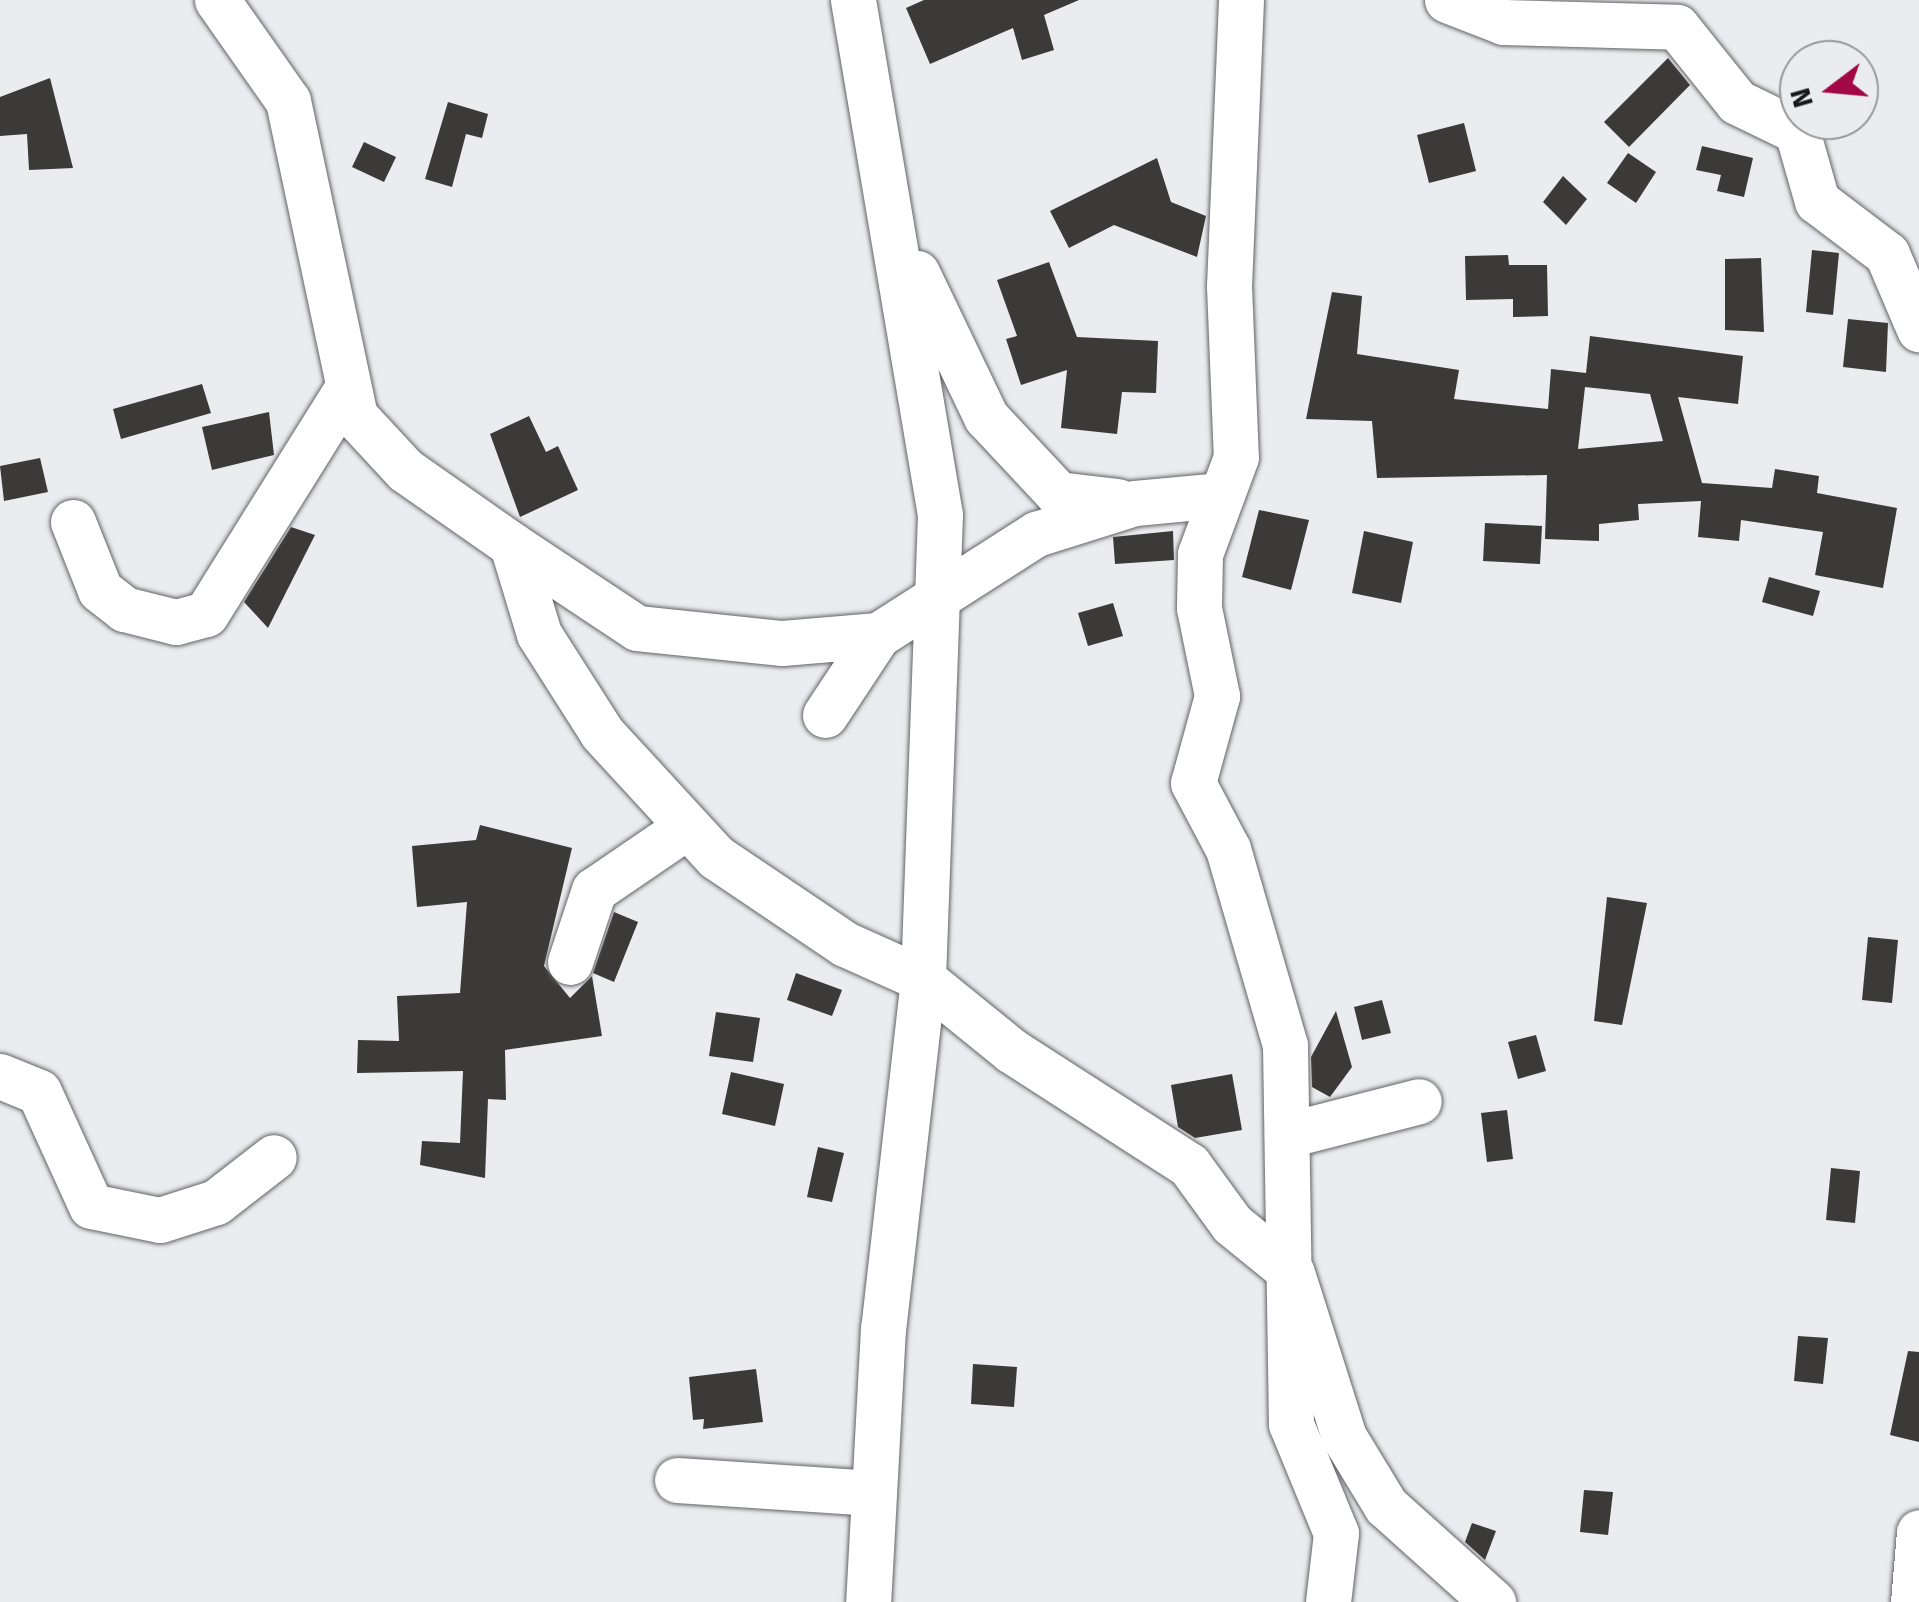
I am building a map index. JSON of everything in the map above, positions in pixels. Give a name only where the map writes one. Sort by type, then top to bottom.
[{"type":"street","points":[[218,0],[288,101],[346,390],[355,416],[405,470],[638,628],[782,642],[878,636]]},
{"type":"street","points":[[853,0],[940,515],[923,979],[874,1493],[868,1602]]},
{"type":"street","points":[[1240,0],[1229,286],[1236,458],[1200,554],[1198,608],[1217,696],[1193,783],[1228,848],[1285,1045],[1292,1273],[1291,1424],[1336,1533],[1328,1602]]},
{"type":"street","points":[[1447,0],[1502,22],[1677,27],[1724,90],[1798,131],[1817,201],[1887,254],[1919,329]]},
{"type":"street","points":[[890,212],[986,418],[1058,494],[1135,503],[1222,495]]},
{"type":"street","points":[[72,522],[100,590],[124,608],[176,622],[206,614],[346,390]]},
{"type":"street","points":[[825,714],[878,636],[938,592],[1036,534],[1135,503]]},
{"type":"street","points":[[512,545],[540,634],[602,733],[685,828],[830,935],[923,979],[1012,1051],[1188,1165],[1232,1224],[1292,1273],[1355,1462],[1419,1544],[1493,1602]]},
{"type":"street","points":[[570,962],[594,890],[685,828]]},
{"type":"street","points":[[0,1076],[39,1092],[91,1206],[160,1220],[216,1202],[274,1157]]},
{"type":"street","points":[[1288,1135],[1419,1102]]},
{"type":"street","points":[[677,1480],[874,1493]]},
{"type":"street","points":[[1913,1602],[1919,1532]]},
{"type":"building","points":[[924,0],[1079,0],[1044,15],[1054,50],[1022,60],[1013,28],[930,64],[906,8]]},
{"type":"building","points":[[1668,58],[1690,85],[1629,147],[1604,122]]},
{"type":"building","points":[[50,78],[73,168],[29,170],[27,134],[0,136],[0,97]]},
{"type":"building","points":[[448,102],[488,114],[482,138],[466,134],[452,187],[425,179]]},
{"type":"building","points":[[1464,123],[1476,171],[1429,183],[1417,135]]},
{"type":"building","points":[[364,142],[396,157],[384,182],[352,167]]},
{"type":"building","points":[[1702,146],[1753,158],[1744,197],[1717,191],[1721,175],[1696,170]]},
{"type":"building","points":[[1628,153],[1656,172],[1636,203],[1607,183]]},
{"type":"building","points":[[1157,158],[1171,202],[1206,216],[1197,257],[1114,225],[1069,248],[1050,211]]},
{"type":"building","points":[[1563,176],[1587,199],[1566,225],[1543,202]]},
{"type":"building","points":[[1812,250],[1839,253],[1833,315],[1806,312]]},
{"type":"building","points":[[1508,255],[1509,265],[1547,265],[1548,316],[1513,317],[1513,299],[1466,300],[1465,256]]},
{"type":"building","points":[[1761,258],[1764,332],[1725,330],[1725,259]]},
{"type":"building","points":[[1049,262],[1077,337],[1158,341],[1156,393],[1122,392],[1117,434],[1061,428],[1067,370],[1021,385],[1006,339],[1017,336],[997,280]]},
{"type":"building","points":[[1332,292],[1362,296],[1357,354],[1459,370],[1454,399],[1548,409],[1551,369],[1586,373],[1590,336],[1743,356],[1738,404],[1678,397],[1702,483],[1772,488],[1775,469],[1819,476],[1817,493],[1897,508],[1883,588],[1815,575],[1823,532],[1741,520],[1739,541],[1698,537],[1701,501],[1638,504],[1639,520],[1599,524],[1599,541],[1545,539],[1547,475],[1377,478],[1372,421],[1306,419]],"holes":[[[1585,387],[1650,394],[1663,441],[1578,449]]]},
{"type":"building","points":[[1848,319],[1888,323],[1886,372],[1843,367]]},
{"type":"building","points":[[202,384],[211,413],[121,439],[113,409]]},
{"type":"building","points":[[269,412],[274,455],[212,470],[202,427]]},
{"type":"building","points":[[529,416],[546,452],[558,446],[578,490],[520,517],[490,434]]},
{"type":"building","points":[[40,458],[48,492],[4,501],[0,466]]},
{"type":"building","points":[[1259,510],[1309,520],[1291,590],[1242,577]]},
{"type":"building","points":[[1485,523],[1542,526],[1540,564],[1483,561]]},
{"type":"building","points":[[291,527],[315,535],[268,628],[244,602]]},
{"type":"building","points":[[1173,531],[1174,560],[1115,564],[1113,537]]},
{"type":"building","points":[[1364,531],[1413,542],[1401,603],[1352,593]]},
{"type":"building","points":[[1769,577],[1820,591],[1813,616],[1762,602]]},
{"type":"building","points":[[1113,603],[1123,636],[1088,646],[1078,613]]},
{"type":"building","points":[[480,825],[572,848],[544,966],[570,998],[592,976],[602,1036],[505,1050],[506,1100],[488,1099],[485,1178],[420,1165],[422,1141],[460,1143],[463,1071],[357,1073],[358,1040],[399,1041],[397,996],[460,993],[467,902],[417,907],[412,846],[476,840]]},
{"type":"building","points":[[1607,897],[1647,903],[1622,1025],[1594,1021]]},
{"type":"building","points":[[614,912],[638,922],[614,982],[593,973]]},
{"type":"building","points":[[1868,937],[1898,940],[1892,1003],[1862,1000]]},
{"type":"building","points":[[796,973],[842,990],[832,1016],[787,1000]]},
{"type":"building","points":[[1382,1000],[1391,1033],[1362,1040],[1354,1007]]},
{"type":"building","points":[[1336,1011],[1352,1067],[1330,1097],[1312,1087],[1311,1057]]},
{"type":"building","points":[[716,1012],[760,1018],[753,1062],[709,1056]]},
{"type":"building","points":[[1536,1035],[1546,1071],[1518,1079],[1508,1042]]},
{"type":"building","points":[[731,1072],[784,1084],[775,1126],[722,1114]]},
{"type":"building","points":[[1232,1074],[1242,1130],[1195,1138],[1178,1127],[1171,1085]]},
{"type":"building","points":[[1507,1110],[1513,1159],[1487,1162],[1481,1113]]},
{"type":"building","points":[[818,1147],[844,1153],[832,1202],[807,1197]]},
{"type":"building","points":[[1831,1168],[1860,1171],[1855,1223],[1826,1220]]},
{"type":"building","points":[[1798,1336],[1828,1338],[1823,1384],[1794,1381]]},
{"type":"building","points":[[1908,1351],[1919,1352],[1919,1442],[1890,1435]]},
{"type":"building","points":[[973,1364],[1017,1367],[1014,1407],[971,1404]]},
{"type":"building","points":[[756,1369],[763,1422],[703,1429],[704,1419],[693,1420],[689,1377]]},
{"type":"building","points":[[1584,1490],[1613,1492],[1608,1535],[1580,1532]]},
{"type":"building","points":[[1472,1523],[1496,1531],[1485,1560],[1465,1542]]}]
